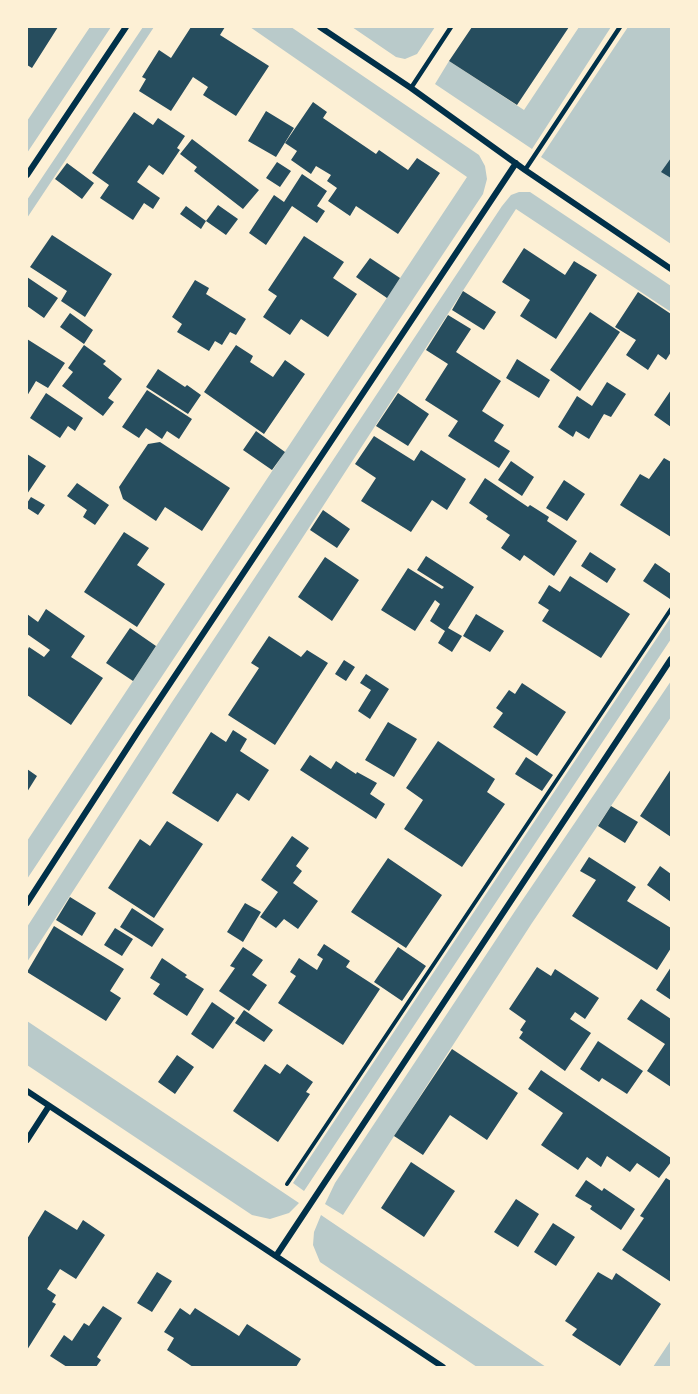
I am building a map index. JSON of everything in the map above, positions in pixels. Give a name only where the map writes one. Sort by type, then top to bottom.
[{"type":"street","points":[[27,175],[126,27]]},
{"type":"street","points":[[320,27],[671,269]]},
{"type":"street","points":[[27,903],[159,700],[516,164]]},
{"type":"street","points":[[276,1256],[671,659]]},
{"type":"street","points":[[27,1091],[443,1367]]},
{"type":"street","points":[[27,1140],[49,1106]]},
{"type":"lane","points":[[411,88],[451,27]]},
{"type":"lane","points":[[525,170],[620,27]]},
{"type":"path","points":[[287,1184],[671,609]]},
{"type":"shaded area","points":[[90,27],[111,27],[27,153],[27,121]]},
{"type":"shaded area","points":[[143,27],[154,27],[27,218],[27,200]]},
{"type":"shaded area","points":[[250,27],[291,27],[479,155],[485,166],[487,179],[483,194],[27,879],[27,841],[467,177]]},
{"type":"shaded area","points":[[352,27],[435,27],[417,54],[405,59],[396,57]]},
{"type":"shaded area","points":[[579,27],[611,27],[532,149],[435,84],[449,61],[524,110]]},
{"type":"shaded area","points":[[628,27],[671,27],[671,244],[541,157]]},
{"type":"shaded area","points":[[530,192],[671,286],[671,312],[516,209],[27,962],[27,927],[172,702],[502,206],[511,195]]},
{"type":"shaded area","points":[[671,617],[671,639],[304,1191],[293,1183]]},
{"type":"shaded area","points":[[671,681],[671,717],[532,923],[343,1215],[325,1204],[335,1183]]},
{"type":"shaded area","points":[[27,1021],[299,1203],[289,1213],[270,1219],[252,1215],[27,1065]]},
{"type":"shaded area","points":[[321,1215],[546,1367],[477,1367],[320,1262],[313,1245],[314,1232]]},
{"type":"shaded area","points":[[671,1340],[671,1367],[653,1367]]},
{"type":"building","points":[[27,27],[58,27],[32,68],[27,65]]},
{"type":"building","points":[[191,27],[225,27],[220,35],[269,66],[236,116],[203,95],[208,87],[193,77],[171,111],[139,91],[146,79],[142,77],[159,50],[171,58]]},
{"type":"building","points":[[472,27],[569,27],[517,105],[449,61]]},
{"type":"building","points":[[313,102],[327,112],[323,118],[376,154],[379,150],[408,170],[417,158],[440,173],[398,234],[356,206],[350,216],[328,201],[337,188],[327,181],[331,175],[316,166],[311,174],[291,160],[297,151],[285,143]]},
{"type":"building","points":[[266,111],[294,128],[276,157],[248,141]]},
{"type":"building","points":[[134,112],[153,125],[158,118],[185,136],[177,148],[180,150],[163,175],[149,165],[137,182],[160,198],[153,209],[144,203],[133,220],[100,198],[109,185],[92,173]]},
{"type":"building","points":[[192,139],[259,190],[243,209],[194,171],[197,167],[180,154]]},
{"type":"building","points":[[671,158],[671,178],[661,172]]},
{"type":"building","points":[[277,162],[291,171],[280,187],[266,178]]},
{"type":"building","points":[[67,163],[94,183],[82,199],[55,179]]},
{"type":"building","points":[[302,174],[327,191],[317,206],[325,211],[317,223],[292,206],[266,245],[249,233],[274,195],[284,202]]},
{"type":"building","points":[[218,205],[238,219],[226,235],[206,221]]},
{"type":"building","points":[[186,206],[206,221],[201,229],[180,214]]},
{"type":"building","points":[[52,235],[112,274],[85,317],[61,301],[67,291],[30,267]]},
{"type":"building","points":[[304,236],[344,262],[333,278],[357,294],[328,337],[301,319],[290,335],[263,317],[277,296],[268,290]]},
{"type":"building","points":[[524,248],[565,275],[574,261],[597,275],[556,339],[520,316],[530,300],[502,282]]},
{"type":"building","points":[[370,258],[400,278],[387,298],[356,277]]},
{"type":"building","points":[[27,277],[58,298],[44,318],[27,306]]},
{"type":"building","points":[[195,280],[209,288],[206,294],[246,319],[236,335],[230,332],[222,345],[215,341],[209,351],[177,332],[182,324],[172,317]]},
{"type":"building","points":[[463,291],[496,312],[484,330],[452,310]]},
{"type":"building","points":[[638,292],[671,314],[671,352],[666,360],[658,354],[648,370],[626,355],[636,340],[615,327]]},
{"type":"building","points":[[590,312],[620,332],[580,391],[550,370]]},
{"type":"building","points":[[70,313],[93,330],[84,344],[60,327]]},
{"type":"building","points":[[448,315],[471,329],[456,352],[501,381],[482,411],[504,425],[494,441],[510,451],[499,468],[448,436],[458,421],[425,400],[448,364],[426,350]]},
{"type":"building","points":[[27,339],[65,363],[48,388],[36,381],[27,396]]},
{"type":"building","points":[[84,345],[106,361],[103,364],[122,379],[108,398],[114,402],[103,416],[62,386],[73,372],[68,368]]},
{"type":"building","points":[[236,345],[253,356],[250,362],[273,377],[285,360],[305,374],[264,434],[204,392]]},
{"type":"building","points":[[517,359],[550,380],[539,398],[506,378]]},
{"type":"building","points":[[158,369],[201,395],[188,414],[146,387]]},
{"type":"building","points":[[607,382],[626,394],[611,417],[604,414],[589,439],[576,431],[573,437],[558,427],[577,396],[592,406]]},
{"type":"building","points":[[147,390],[192,419],[179,439],[167,431],[162,439],[146,428],[139,438],[122,427]]},
{"type":"building","points":[[671,390],[671,427],[654,415]]},
{"type":"building","points":[[46,393],[83,418],[75,431],[68,426],[60,438],[30,418]]},
{"type":"building","points":[[398,393],[429,414],[408,446],[376,426]]},
{"type":"building","points":[[256,431],[285,452],[272,470],[243,450]]},
{"type":"building","points":[[374,436],[414,461],[421,450],[466,479],[447,510],[432,500],[411,532],[361,501],[376,478],[355,464]]},
{"type":"building","points":[[160,442],[230,488],[202,531],[165,507],[156,521],[123,499],[119,487],[148,444]]},
{"type":"building","points":[[27,454],[46,466],[27,494]]},
{"type":"building","points":[[664,458],[671,462],[671,537],[620,505],[640,474],[649,479]]},
{"type":"building","points":[[511,461],[534,477],[522,496],[498,480]]},
{"type":"building","points":[[485,478],[528,507],[530,505],[549,517],[547,521],[577,541],[554,576],[524,555],[520,561],[501,548],[510,535],[486,519],[488,516],[469,503]]},
{"type":"building","points":[[564,480],[585,494],[567,521],[546,508]]},
{"type":"building","points":[[77,483],[109,505],[95,525],[83,517],[87,510],[67,496]]},
{"type":"building","points":[[31,497],[45,505],[38,515],[27,508]]},
{"type":"building","points":[[323,510],[350,529],[337,548],[310,530]]},
{"type":"building","points":[[124,532],[149,548],[137,565],[165,584],[137,627],[84,592]]},
{"type":"building","points":[[590,552],[616,569],[607,583],[581,566]]},
{"type":"building","points":[[426,556],[474,587],[448,628],[462,636],[452,652],[438,643],[445,631],[430,621],[440,604],[435,600],[415,631],[381,610],[408,568],[442,589],[444,587],[417,570]]},
{"type":"building","points":[[325,557],[359,580],[332,621],[298,597]]},
{"type":"building","points":[[655,563],[671,574],[670,599],[643,581]]},
{"type":"building","points":[[570,576],[630,614],[601,658],[542,621],[549,610],[538,603],[549,585],[560,592]]},
{"type":"building","points":[[46,609],[85,636],[71,657],[103,678],[71,725],[27,695],[27,651],[29,647],[44,657],[50,650],[27,634],[27,614],[38,622]]},
{"type":"building","points":[[476,614],[504,631],[490,652],[463,636]]},
{"type":"building","points":[[130,628],[156,646],[133,681],[106,663]]},
{"type":"building","points":[[269,636],[301,657],[307,650],[328,663],[275,745],[228,715],[259,668],[251,663]]},
{"type":"building","points":[[344,660],[355,667],[346,681],[335,674]]},
{"type":"building","points":[[366,674],[389,689],[370,719],[358,711],[371,690],[360,683]]},
{"type":"building","points":[[522,683],[566,712],[537,756],[493,727],[503,713],[496,708],[509,690],[515,694]]},
{"type":"building","points":[[388,722],[417,739],[394,777],[365,760]]},
{"type":"building","points":[[233,730],[247,739],[240,751],[269,770],[249,801],[237,793],[218,822],[172,793],[211,732],[226,742]]},
{"type":"building","points":[[438,741],[495,779],[487,792],[505,804],[462,867],[404,829],[423,800],[406,788]]},
{"type":"building","points":[[310,755],[331,769],[336,761],[356,774],[357,772],[377,783],[370,794],[385,804],[376,819],[300,770]]},
{"type":"building","points":[[526,757],[553,775],[542,791],[515,774]]},
{"type":"building","points":[[27,769],[37,776],[27,792]]},
{"type":"building","points":[[671,769],[671,837],[640,816]]},
{"type":"building","points":[[611,806],[638,822],[625,843],[598,826]]},
{"type":"building","points":[[167,821],[203,844],[154,918],[108,888],[140,839],[150,846]]},
{"type":"building","points":[[292,836],[309,848],[296,866],[302,871],[293,883],[318,901],[298,929],[284,919],[276,928],[260,917],[278,892],[261,880]]},
{"type":"building","points":[[589,857],[636,887],[627,901],[671,928],[671,948],[657,970],[572,916],[596,880],[580,871]]},
{"type":"building","points":[[388,858],[442,895],[406,948],[351,912]]},
{"type":"building","points":[[660,866],[671,874],[671,902],[647,885]]},
{"type":"building","points":[[70,897],[96,913],[82,936],[56,920]]},
{"type":"building","points":[[245,903],[261,912],[243,942],[227,932]]},
{"type":"building","points":[[132,908],[164,929],[152,947],[120,927]]},
{"type":"building","points":[[54,926],[124,969],[110,991],[121,998],[106,1021],[27,972]]},
{"type":"building","points":[[115,928],[133,939],[122,956],[104,945]]},
{"type":"building","points":[[324,944],[350,961],[346,967],[380,989],[343,1045],[278,1003],[296,976],[290,972],[299,958],[317,970],[323,959],[317,955]]},
{"type":"building","points":[[243,947],[263,960],[252,975],[267,985],[249,1011],[219,991],[235,968],[230,966]]},
{"type":"building","points":[[398,947],[426,966],[402,1001],[374,982]]},
{"type":"building","points":[[162,958],[204,989],[187,1016],[153,994],[160,984],[150,978]]},
{"type":"building","points":[[537,967],[551,976],[555,969],[599,998],[585,1019],[575,1012],[570,1019],[591,1033],[565,1071],[519,1038],[523,1032],[520,1030],[526,1021],[509,1009]]},
{"type":"building","points":[[671,967],[671,1000],[656,990]]},
{"type":"building","points":[[641,999],[671,1019],[671,1087],[647,1071],[665,1044],[627,1019]]},
{"type":"building","points":[[212,1002],[235,1018],[213,1049],[191,1034]]},
{"type":"building","points":[[244,1010],[273,1030],[264,1042],[235,1023]]},
{"type":"building","points":[[598,1041],[643,1071],[627,1094],[602,1078],[599,1082],[580,1069]]},
{"type":"building","points":[[452,1049],[518,1093],[487,1140],[450,1115],[423,1155],[394,1136]]},
{"type":"building","points":[[177,1055],[194,1067],[175,1094],[158,1082]]},
{"type":"building","points":[[265,1064],[280,1074],[287,1064],[313,1082],[306,1092],[310,1094],[278,1142],[233,1111]]},
{"type":"building","points":[[541,1070],[671,1158],[671,1162],[659,1178],[637,1163],[630,1172],[607,1156],[601,1167],[587,1157],[578,1170],[541,1145],[563,1113],[528,1089]]},
{"type":"building","points":[[411,1162],[455,1191],[424,1237],[381,1208]]},
{"type":"building","points":[[666,1178],[671,1181],[671,1282],[622,1250],[644,1218],[640,1216]]},
{"type":"building","points":[[586,1180],[602,1191],[604,1188],[635,1209],[621,1230],[590,1209],[592,1206],[575,1196]]},
{"type":"building","points":[[516,1199],[539,1214],[518,1247],[494,1232]]},
{"type":"building","points":[[45,1210],[77,1230],[83,1220],[105,1235],[76,1279],[60,1269],[47,1289],[56,1295],[52,1302],[56,1304],[27,1350],[27,1239]]},
{"type":"building","points":[[553,1223],[575,1237],[556,1266],[534,1252]]},
{"type":"building","points":[[157,1272],[172,1281],[152,1312],[137,1303]]},
{"type":"building","points":[[598,1272],[612,1280],[616,1273],[661,1304],[620,1366],[572,1335],[577,1329],[565,1321]]},
{"type":"building","points":[[103,1306],[122,1318],[97,1357],[101,1360],[96,1367],[67,1367],[50,1356],[64,1335],[72,1341],[84,1323],[89,1326]]},
{"type":"building","points":[[180,1308],[190,1315],[195,1308],[239,1336],[247,1324],[301,1359],[296,1367],[193,1367],[167,1350],[174,1338],[164,1332]]}]
